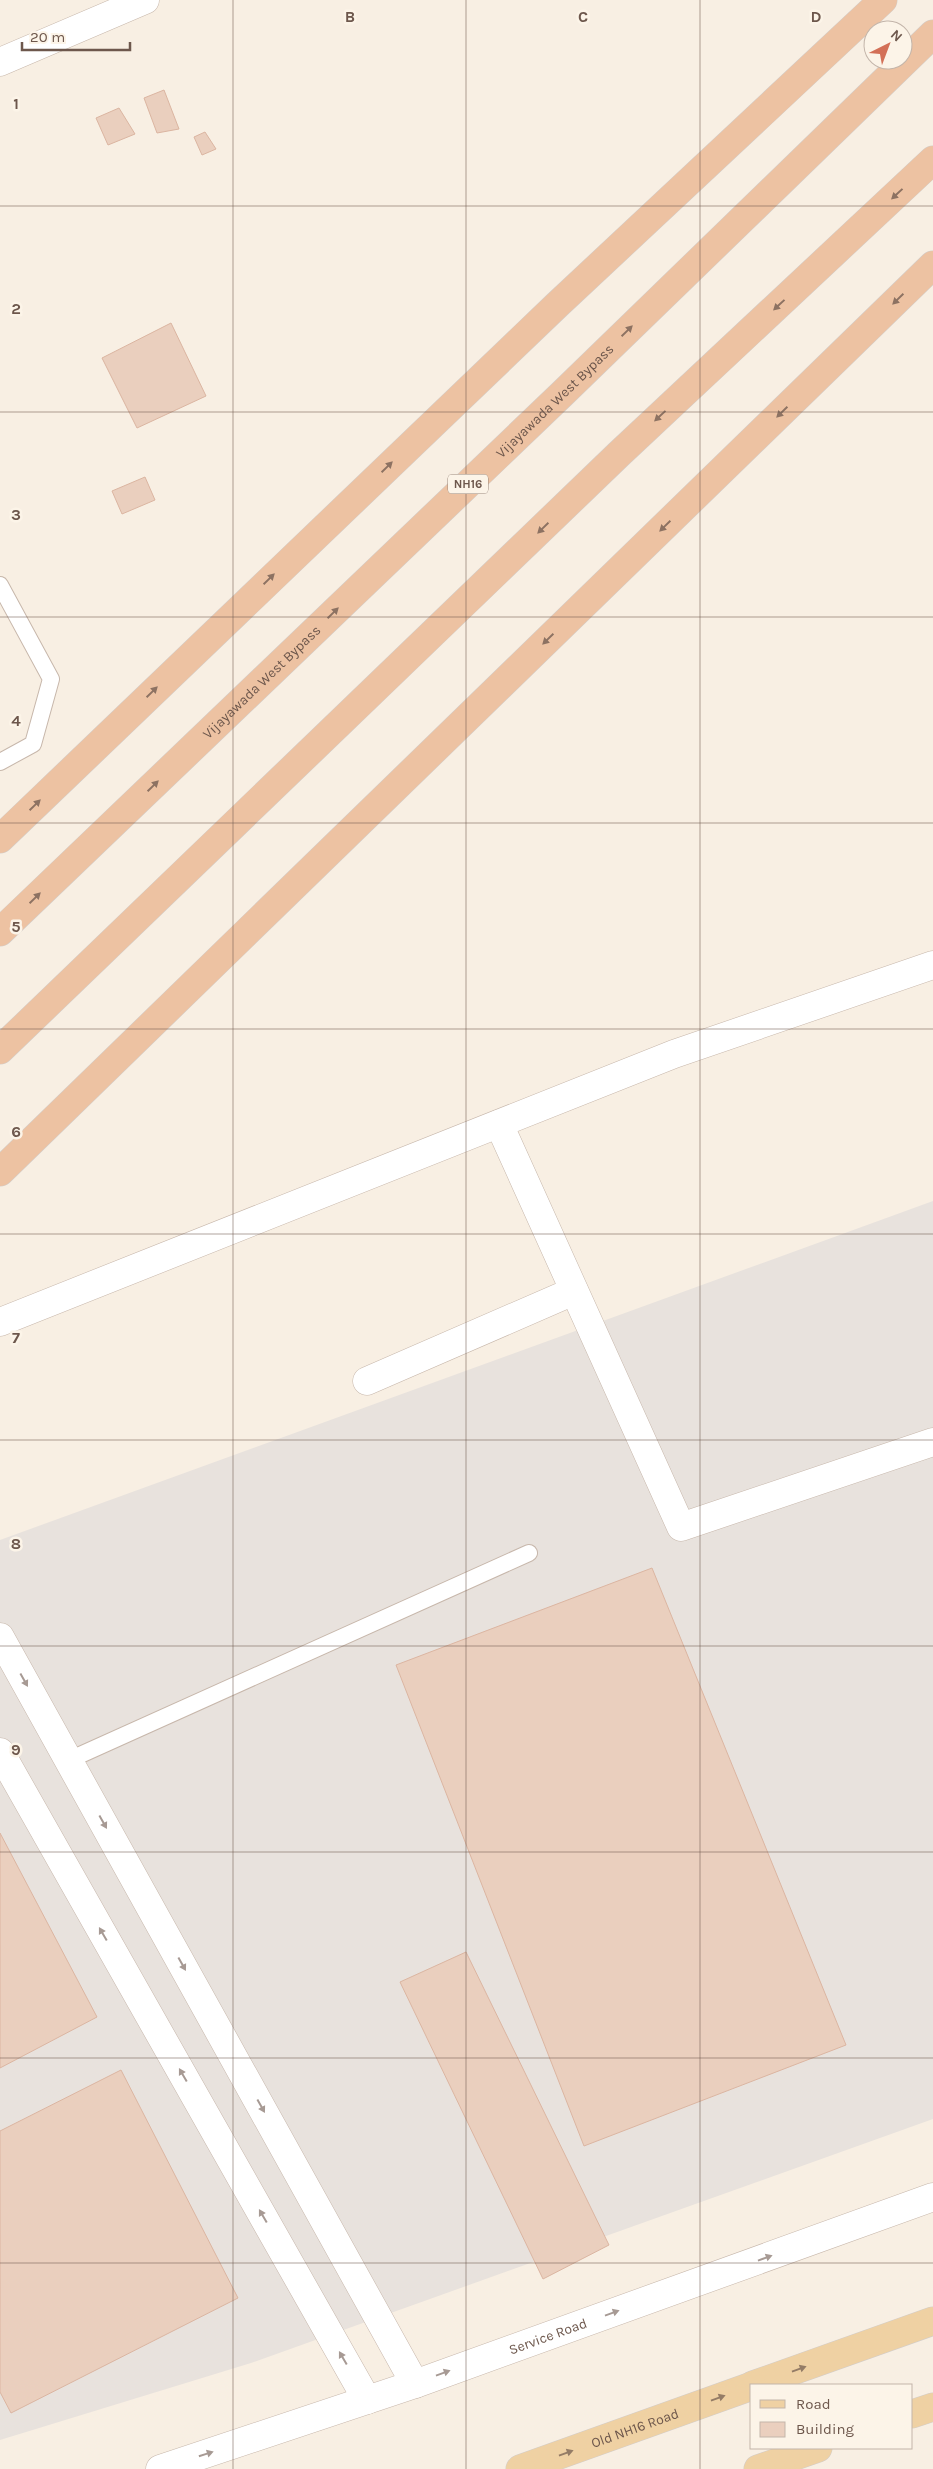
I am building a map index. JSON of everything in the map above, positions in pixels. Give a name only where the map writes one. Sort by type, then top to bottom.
[{"type":"highway","points":[[0,839],[550,312],[883,0]]},
{"type":"highway","name":"Vijayawada West Bypass","points":[[0,932],[562,394],[933,34]]},
{"type":"highway","points":[[0,1050],[612,461],[933,160]]},
{"type":"highway","points":[[0,1172],[933,265]]},
{"type":"main road","name":"Old NH16 Road","points":[[758,2384],[933,2321]]},
{"type":"main road","name":"Old NH16 Road","points":[[520,2469],[750,2387]]},
{"type":"main road","points":[[913,2414],[933,2407]]},
{"type":"main road","points":[[758,2469],[815,2449]]},
{"type":"street","points":[[0,62],[145,0]]},
{"type":"street","points":[[0,1322],[674,1054],[933,965]]},
{"type":"street","points":[[499,1124],[681,1527],[933,1442]]},
{"type":"street","points":[[367,1380],[574,1291]]},
{"type":"street","points":[[0,1637],[414,2384]]},
{"type":"street","points":[[0,1752],[367,2400]]},
{"type":"street","name":"Service Road","points":[[160,2469],[414,2384],[933,2197]]},
{"type":"lane","points":[[0,585],[51,679],[33,744],[0,762]]},
{"type":"lane","points":[[68,1760],[529,1553]]},
{"type":"shaded area","points":[[933,1201],[933,2119],[251,2363],[0,2440],[0,1540]]},
{"type":"building","points":[[164,90],[179,129],[157,133],[144,98]]},
{"type":"building","points":[[119,108],[135,134],[108,145],[96,118]]},
{"type":"building","points":[[205,132],[216,149],[202,155],[194,137]]},
{"type":"building","points":[[171,323],[206,396],[137,428],[102,358]]},
{"type":"building","points":[[145,477],[155,500],[122,514],[112,491]]},
{"type":"building","points":[[652,1568],[846,2045],[584,2146],[396,1665]]},
{"type":"building","points":[[0,1833],[97,2017],[0,2068]]},
{"type":"building","points":[[466,1952],[609,2245],[543,2279],[400,1982]]},
{"type":"building","points":[[121,2070],[238,2298],[11,2413],[0,2392],[0,2131]]}]
